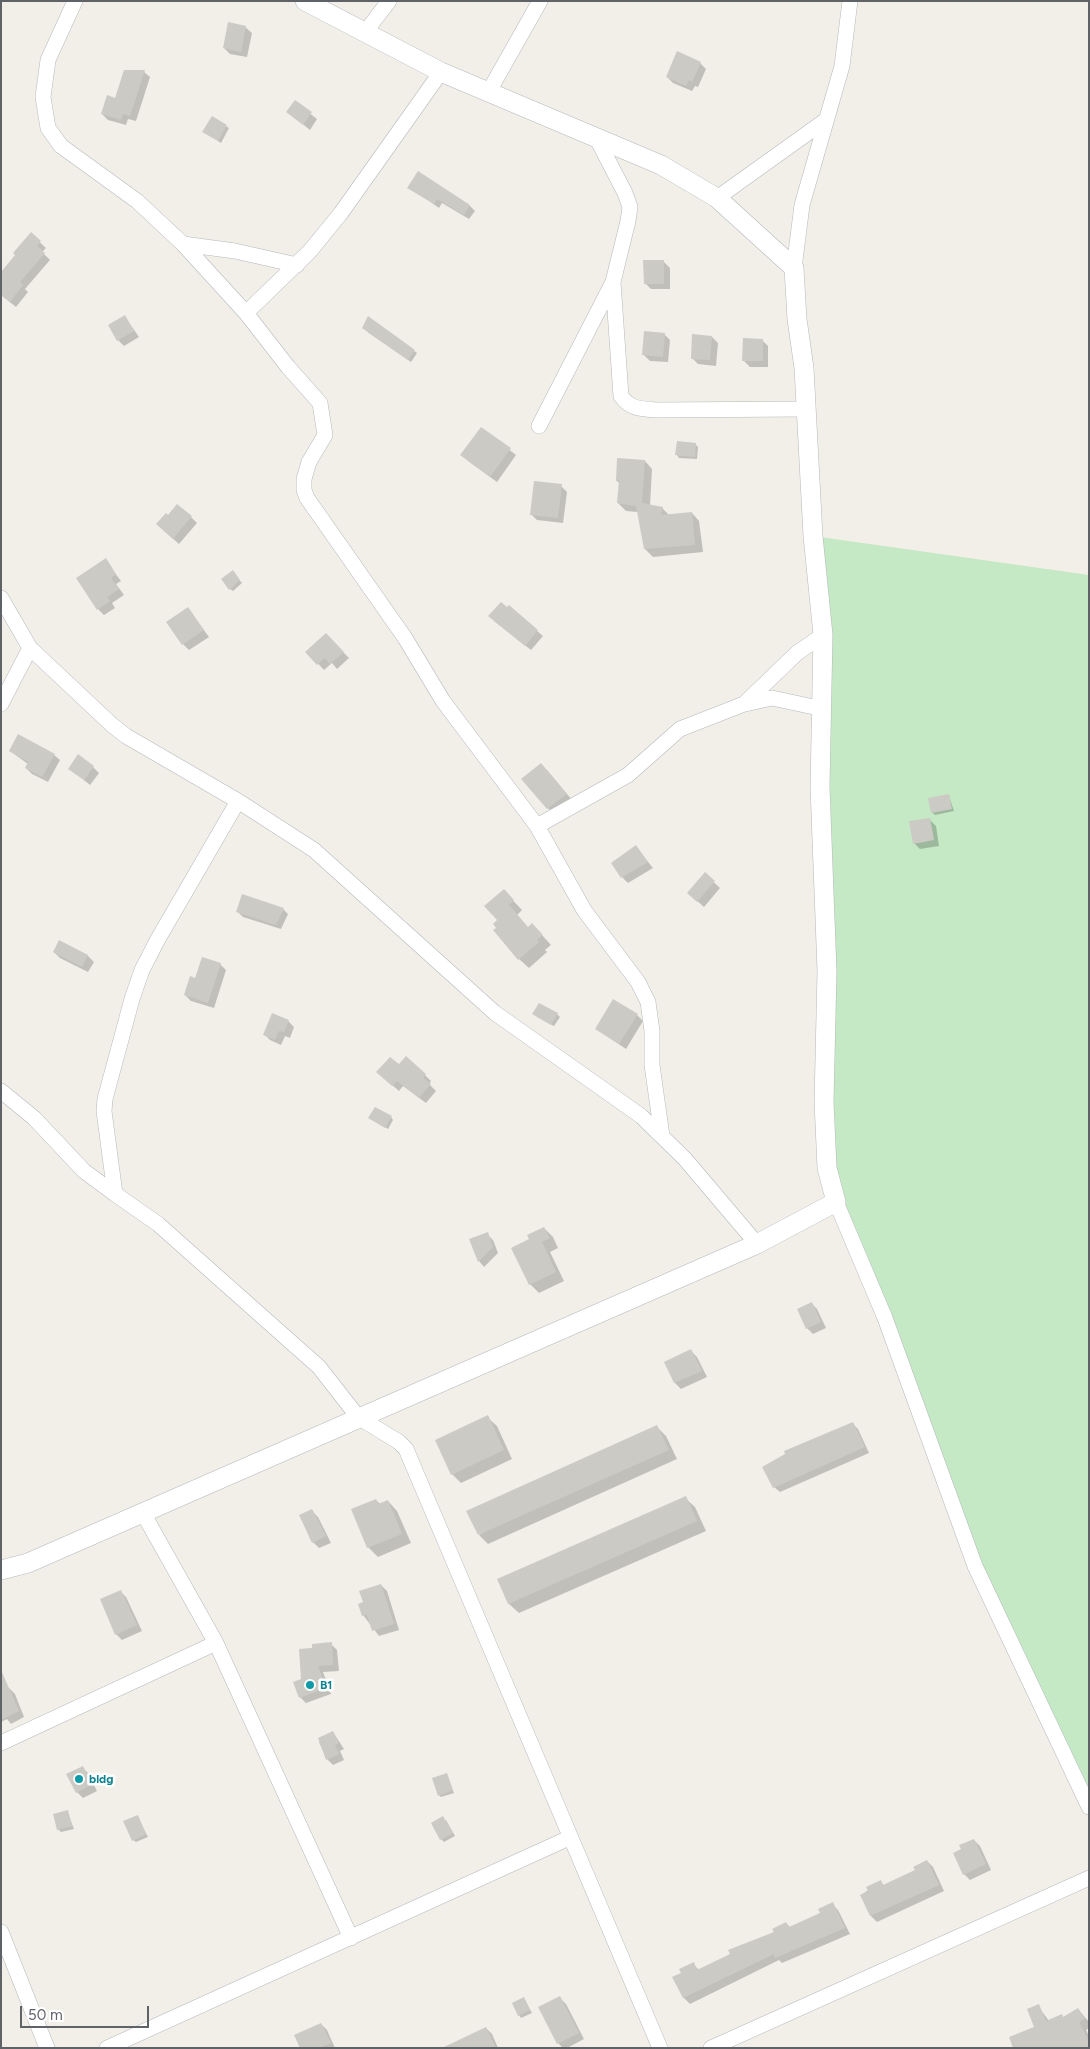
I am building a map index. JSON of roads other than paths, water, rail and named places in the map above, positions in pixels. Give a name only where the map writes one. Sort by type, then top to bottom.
[{"type":"street","points":[[75,1],[48,60],[43,97],[48,128],[61,146],[137,201],[183,244],[246,313],[288,367],[320,403],[325,434],[309,462],[304,479],[304,490],[307,498],[404,638],[443,701],[537,826],[584,910],[638,982],[648,1002],[652,1031],[652,1065],[662,1136]]},
{"type":"street","points":[[305,1],[366,31],[441,72],[661,165],[717,198],[794,268]]},
{"type":"street","points":[[366,31],[389,1]]},
{"type":"street","points":[[488,93],[540,1]]},
{"type":"street","points":[[850,1],[842,66],[802,205],[794,268],[807,409],[813,536],[823,634],[820,787],[827,970],[824,1102],[827,1168],[836,1202],[885,1318],[975,1566],[1089,1807]]},
{"type":"street","points":[[246,313],[297,265],[341,213],[441,72]]},
{"type":"street","points":[[717,198],[826,120]]},
{"type":"street","points":[[539,426],[613,282],[630,208],[625,193],[596,137]]},
{"type":"street","points":[[183,244],[235,251],[297,265]]},
{"type":"street","points":[[613,282],[621,396],[626,404],[637,409],[656,410],[807,409]]},
{"type":"street","points":[[1,598],[30,648],[126,736],[238,801],[314,850],[495,1013],[641,1116],[685,1159],[757,1244]]},
{"type":"street","points":[[744,704],[797,653],[823,634]]},
{"type":"street","points":[[1,704],[30,648]]},
{"type":"street","points":[[537,826],[628,775],[680,729],[744,704],[772,698],[823,709]]},
{"type":"street","points":[[115,1194],[104,1112],[105,1099],[132,999],[158,939],[238,801]]},
{"type":"street","points":[[1,1091],[34,1118],[84,1171],[158,1224],[319,1367],[358,1417],[399,1442],[406,1449],[486,1635],[569,1838],[660,2048]]},
{"type":"street","points":[[1,1570],[28,1563],[757,1244],[836,1202]]},
{"type":"street","points":[[143,1513],[216,1643],[351,1938]]},
{"type":"street","points":[[1,1743],[216,1643]]},
{"type":"street","points":[[107,2048],[569,1838]]},
{"type":"street","points":[[711,2048],[1089,1878]]},
{"type":"street","points":[[1,1932],[47,2048]]},
{"type":"place","name":"B1","points":[[310,1685]]},
{"type":"place","name":"bldg","points":[[79,1779]]}]
